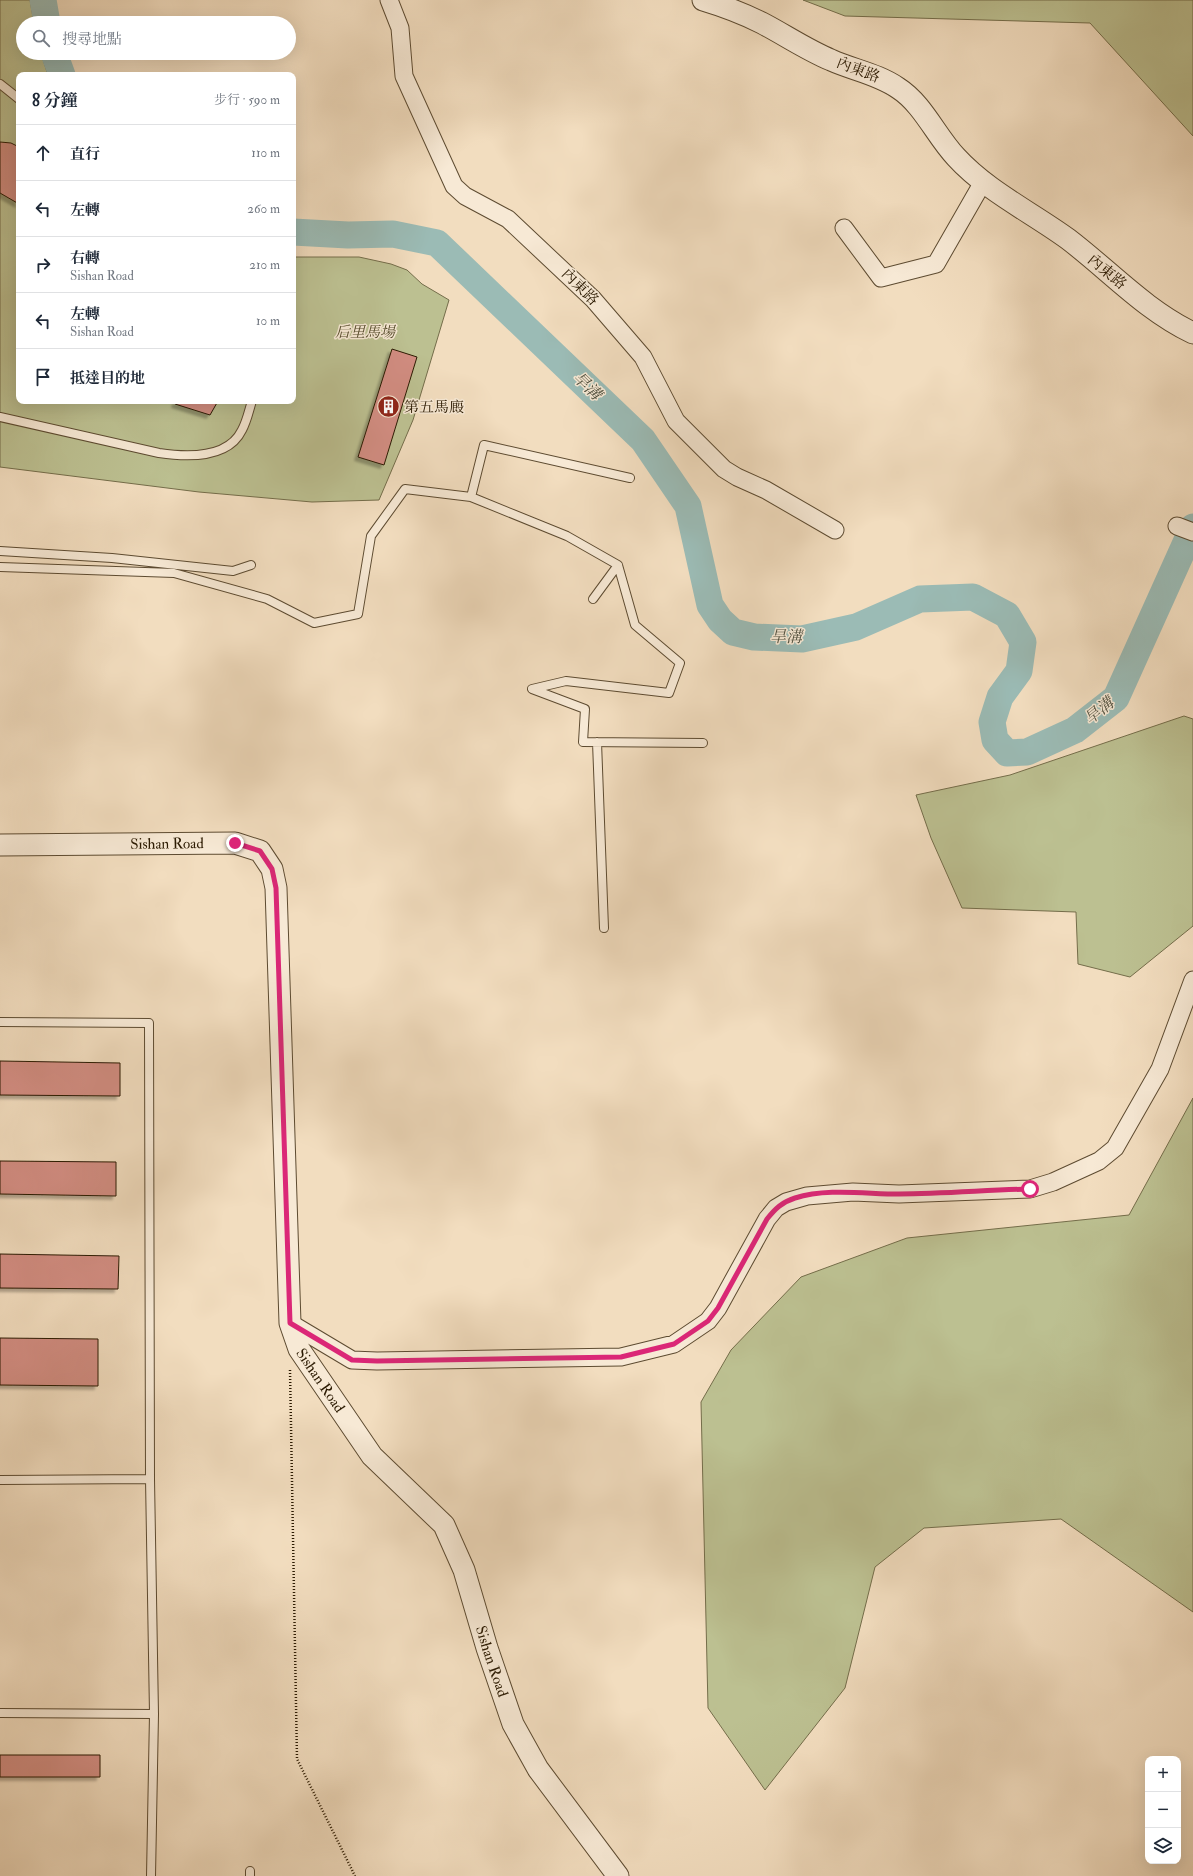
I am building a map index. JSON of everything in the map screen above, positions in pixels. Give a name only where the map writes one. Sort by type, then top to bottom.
[{"type":"street","name":"內東路","points":[[389,0],[400,28],[404,76],[454,186],[465,196],[508,218],[593,299],[643,357],[676,421],[724,469],[737,477],[766,490],[835,530]]},
{"type":"street","name":"內東路","points":[[703,0],[729,8],[761,22],[830,60],[882,79],[898,88],[913,101],[956,157],[983,182],[1068,240],[1137,297],[1173,324],[1193,333]]},
{"type":"street","points":[[844,228],[881,278],[936,264],[983,182]]},
{"type":"street","points":[[1177,526],[1193,532]]},
{"type":"street","name":"Sishan Road","points":[[0,845],[235,843],[260,851],[272,869],[276,888],[290,1323],[299,1349],[372,1456],[444,1525],[464,1570],[487,1648],[514,1724],[538,1769],[618,1876]]},
{"type":"street","points":[[290,1323],[352,1360],[377,1361],[621,1357],[674,1344],[708,1321],[718,1308],[767,1219],[776,1208],[786,1202],[807,1196],[853,1192],[899,1194],[1030,1189],[1053,1182],[1099,1161],[1115,1148],[1160,1069],[1193,980]]},
{"type":"lane","points":[[0,84],[16,97]]},
{"type":"lane","points":[[0,417],[159,454],[183,456],[206,454],[230,446],[242,431],[251,404]]},
{"type":"lane","points":[[471,497],[484,445],[630,478]]},
{"type":"lane","points":[[0,567],[174,573],[267,599],[314,623],[358,614],[371,536],[405,489],[471,497],[567,536],[618,564],[635,625],[680,663],[669,693],[566,681],[532,689],[585,709],[583,742],[704,743]]},
{"type":"lane","points":[[0,551],[112,558],[233,571],[251,564]]},
{"type":"lane","points":[[593,599],[618,564]]},
{"type":"lane","points":[[597,742],[604,928]]},
{"type":"lane","points":[[0,1022],[149,1023],[150,1479],[154,1714],[151,1876]]},
{"type":"lane","points":[[0,1480],[150,1479]]},
{"type":"lane","points":[[0,1713],[154,1714]]},
{"type":"path","points":[[290,1363],[297,1759],[355,1876]]},
{"type":"green space","name":"后里馬場","points":[[0,0],[30,0],[33,16],[16,16],[16,60],[43,60],[47,72],[16,72],[16,404],[296,404],[296,257],[359,257],[391,264],[407,270],[422,284],[449,300],[413,420],[379,500],[312,502],[199,492],[0,467]]},
{"type":"green space","points":[[803,0],[1193,0],[1193,136],[1090,23],[845,16]]},
{"type":"green space","points":[[1184,716],[1193,719],[1193,926],[1130,977],[1078,964],[1076,912],[962,908],[931,838],[916,795],[1010,775]]},
{"type":"green space","points":[[1193,1098],[1193,1612],[1061,1519],[924,1528],[875,1567],[845,1688],[765,1790],[708,1708],[701,1402],[731,1350],[801,1277],[907,1238],[1129,1215]]},
{"type":"building","points":[[0,142],[11,143],[16,146],[16,202],[0,193]]},
{"type":"building","name":"第五馬廄","points":[[392,349],[417,357],[384,465],[358,457]]},
{"type":"building","points":[[175,404],[216,404],[210,415]]},
{"type":"building","points":[[0,1061],[120,1063],[120,1096],[0,1095]]},
{"type":"building","points":[[0,1161],[116,1162],[116,1196],[0,1194]]},
{"type":"building","points":[[0,1254],[119,1256],[118,1289],[0,1288]]},
{"type":"building","points":[[0,1338],[98,1339],[98,1386],[0,1385]]},
{"type":"building","points":[[0,1755],[100,1755],[100,1777],[0,1777]]},
{"type":"waterway","name":"旱溝","points":[[43,0],[46,16]]},
{"type":"waterway","name":"旱溝","points":[[57,60],[61,72]]},
{"type":"waterway","name":"旱溝","points":[[296,232],[348,235],[393,234],[437,243],[643,440],[688,506],[710,605],[720,620],[733,632],[754,637],[802,639],[856,627],[920,599],[973,597],[1007,615],[1023,642],[1019,671],[1000,697],[992,722],[995,740],[1007,753],[1027,752],[1075,730],[1116,698],[1193,527]]},
{"type":"place","name":"第五馬廄","points":[[388,407]]},
{"type":"route","points":[[235,843],[260,851],[272,869],[276,888],[290,1323],[352,1360],[377,1361],[621,1357],[674,1344],[708,1321],[718,1308],[767,1219],[776,1208],[786,1202],[807,1196],[853,1192],[899,1194],[1030,1189]]}]
